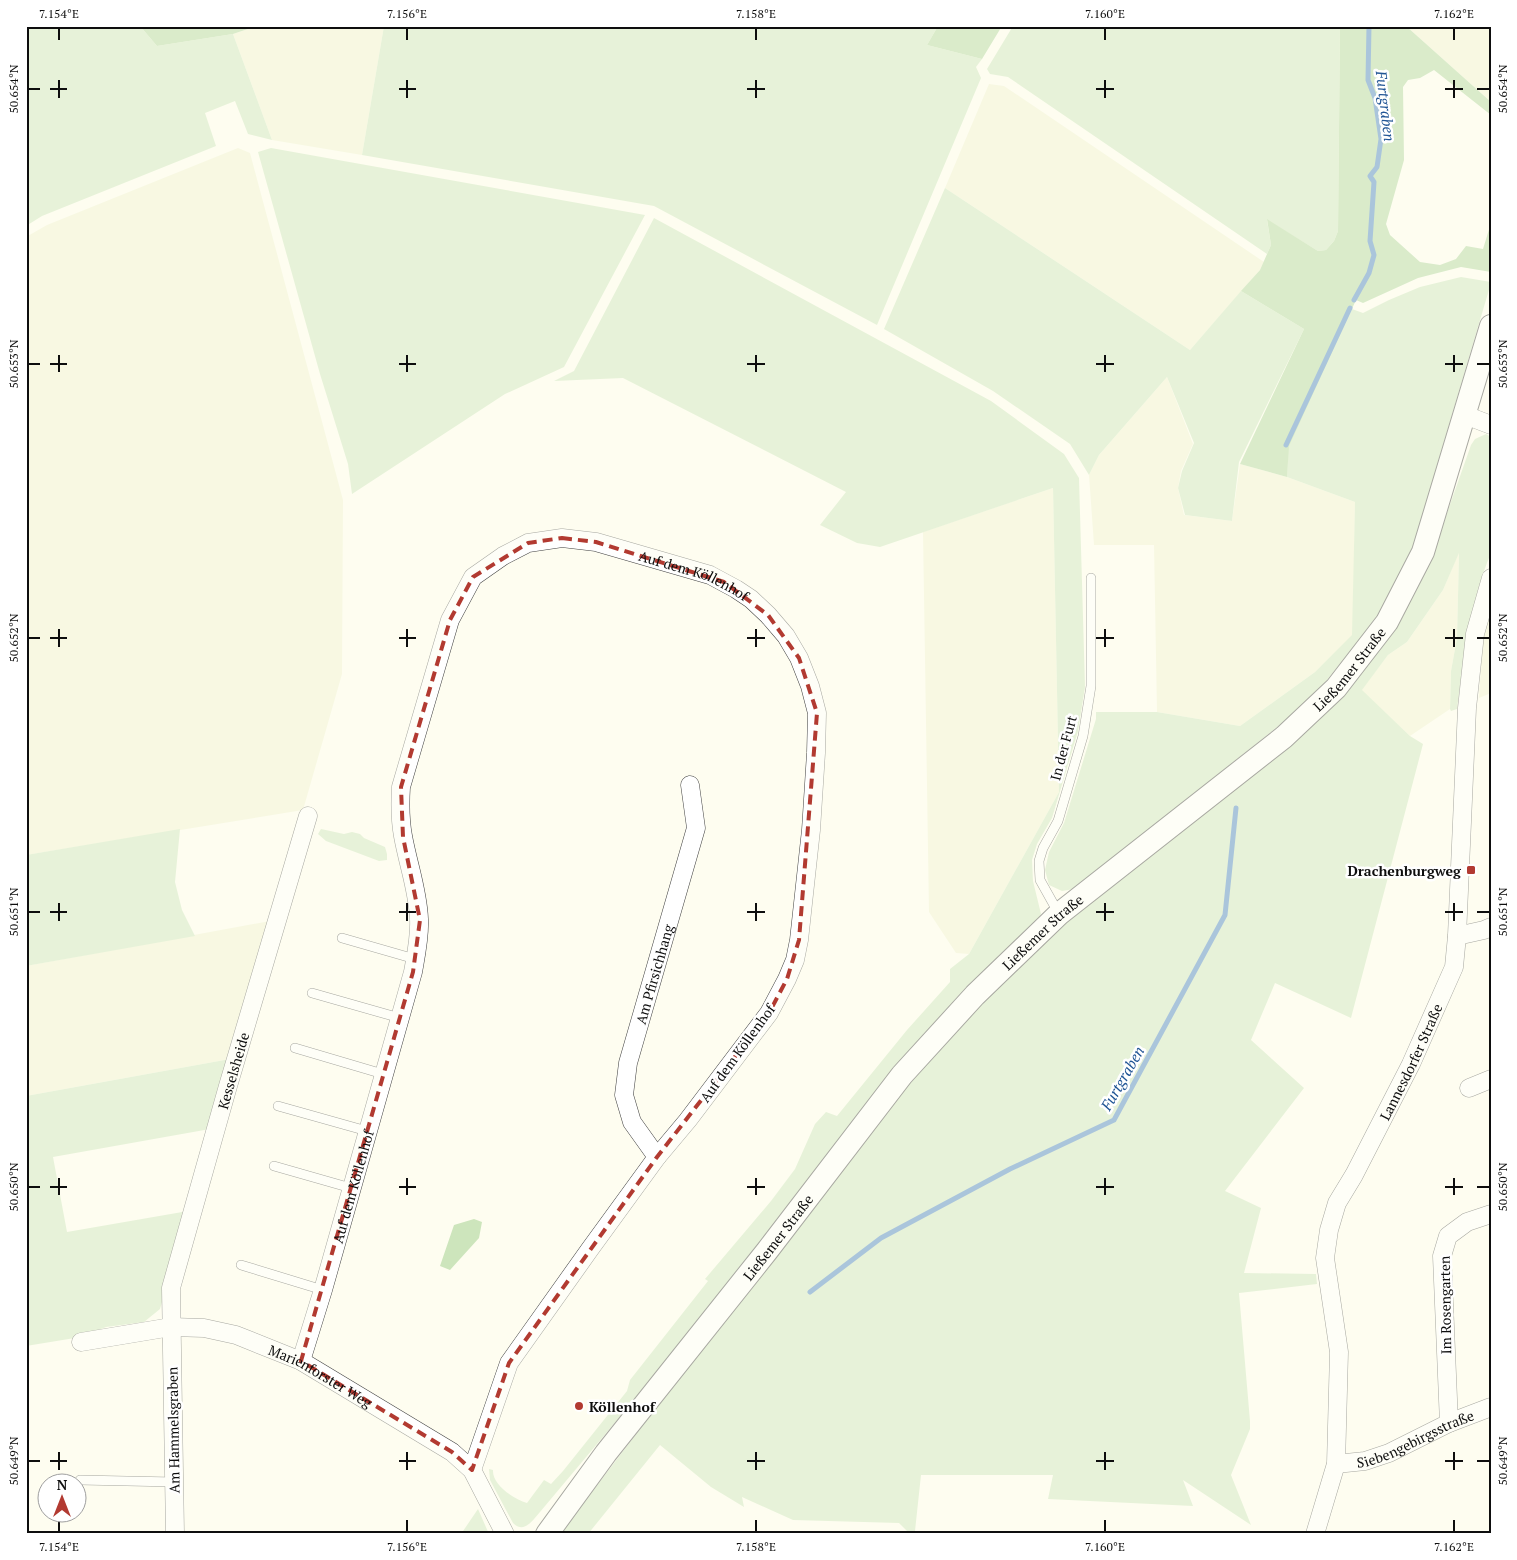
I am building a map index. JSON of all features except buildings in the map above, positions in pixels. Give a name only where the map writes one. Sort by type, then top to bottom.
[{"type":"street","name":"Ließemer Straße","points":[[547,1534],[606,1453],[767,1251],[902,1075],[975,995],[1060,914],[1284,737],[1336,688],[1387,622],[1424,552],[1491,326]]},
{"type":"street","points":[[1465,415],[1491,425]]},
{"type":"street","name":"Auf dem Köllenhof","points":[[301,1361],[323,1290],[415,959],[420,920],[401,821],[400,787],[450,620],[473,577],[503,556],[528,544],[562,538],[596,542],[710,575],[751,599],[768,614],[786,636],[799,658],[810,686],[817,713],[811,830],[800,940],[795,960],[769,1013],[590,1248],[509,1363],[472,1470]]},
{"type":"street","name":"Lannesdorfer Straße","points":[[1315,1534],[1336,1464],[1339,1352],[1326,1258],[1329,1230],[1337,1203],[1354,1175],[1411,1064],[1454,967],[1467,708],[1475,634],[1491,578]]},
{"type":"street","name":"Am Pfirsichhang","points":[[658,1157],[632,1122],[624,1095],[628,1063],[696,828],[690,785]]},
{"type":"street","name":"Kesselsheide","points":[[171,1327],[170,1288],[308,816]]},
{"type":"street","points":[[1457,936],[1491,927]]},
{"type":"street","points":[[1469,1088],[1491,1079]]},
{"type":"street","name":"Im Rosengarten","points":[[1449,1423],[1442,1256],[1448,1236],[1468,1222],[1491,1214]]},
{"type":"street","name":"Marienforster Weg","points":[[81,1342],[171,1327],[204,1328],[236,1335],[301,1361],[452,1452],[472,1470],[505,1534]]},
{"type":"street","name":"Am Hammelsgraben","points":[[171,1327],[175,1534]]},
{"type":"street","name":"Siebengebirgsstraße","points":[[1336,1464],[1365,1461],[1389,1454],[1449,1423],[1491,1407]]},
{"type":"lane","name":"In der Furt","points":[[1060,914],[1040,880],[1039,861],[1043,848],[1058,821],[1083,736],[1091,686],[1091,578]]},
{"type":"lane","points":[[342,938],[415,959]]},
{"type":"lane","points":[[312,993],[400,1018]]},
{"type":"lane","points":[[295,1048],[383,1074]]},
{"type":"lane","points":[[278,1106],[367,1131]]},
{"type":"lane","points":[[274,1166],[351,1188]]},
{"type":"lane","points":[[241,1265],[323,1290]]},
{"type":"lane","points":[[88,1480],[174,1482]]},
{"type":"highlighted area","points":[[562,538],[596,542],[724,582],[768,615],[799,658],[817,713],[799,940],[787,979],[769,1013],[657,1157],[509,1363],[472,1470],[452,1452],[301,1361],[413,972],[420,920],[403,837],[401,787],[450,620],[473,577],[528,543]]},
{"type":"green space","points":[[26,26],[140,26],[157,46],[233,34],[272,140],[248,134],[235,101],[205,113],[216,146],[42,216],[26,226]]},
{"type":"green space","points":[[140,26],[257,26],[233,34],[157,46]]},
{"type":"green space","points":[[257,26],[384,26],[362,155],[272,140],[233,34]]},
{"type":"green space","points":[[384,26],[938,26],[927,45],[982,59],[976,67],[981,78],[877,325],[654,206],[362,155]]},
{"type":"green space","points":[[938,26],[1002,26],[982,59],[927,45]]},
{"type":"green space","points":[[1013,26],[1340,26],[1338,231],[1334,241],[1326,250],[1318,251],[1267,220],[1271,245],[1267,254],[1008,77],[990,74],[987,69]]},
{"type":"green space","points":[[1340,26],[1406,26],[1491,102],[1491,115],[1434,70],[1420,78],[1408,80],[1403,87],[1404,160],[1386,224],[1390,235],[1420,262],[1440,265],[1456,259],[1466,246],[1483,249],[1491,223],[1491,272],[1461,267],[1418,278],[1363,303],[1356,300],[1289,446],[1287,477],[1240,464],[1304,329],[1241,291],[1260,270],[1271,245],[1267,219],[1318,251],[1326,250],[1334,241],[1338,231]]},
{"type":"green space","points":[[1406,26],[1491,26],[1491,102],[1425,43]]},
{"type":"green space","points":[[989,84],[1004,86],[1264,262],[1260,270],[1190,350],[945,188]]},
{"type":"green space","points":[[238,148],[250,153],[343,500],[342,674],[303,810],[26,855],[26,237],[47,225]]},
{"type":"green space","points":[[271,148],[645,215],[564,367],[505,394],[352,494],[348,464],[320,374],[258,152]]},
{"type":"green space","points":[[945,188],[1190,350],[1241,291],[1304,329],[1239,462],[1232,521],[1185,515],[1178,488],[1182,471],[1194,443],[1167,377],[1099,455],[1089,475],[1070,444],[993,391],[884,329]]},
{"type":"green space","points":[[654,218],[991,401],[1064,454],[1079,478],[1085,687],[1078,731],[1052,818],[1037,844],[1032,860],[1033,881],[1041,914],[1037,921],[958,996],[675,1351],[534,1519],[528,1525],[521,1527],[513,1523],[490,1480],[489,1469],[493,1470],[496,1481],[505,1491],[527,1503],[544,1480],[551,1484],[563,1471],[627,1391],[630,1380],[708,1281],[705,1279],[771,1201],[795,1169],[815,1124],[826,1112],[837,1116],[907,1030],[950,982],[950,969],[969,954],[1059,792],[1053,488],[880,547],[857,543],[820,525],[846,492],[623,378],[554,381],[574,371]]},
{"type":"green space","points":[[1461,277],[1491,283],[1414,543],[1400,580],[1386,604],[1322,686],[1286,720],[1074,889],[1062,891],[1049,885],[1045,870],[1049,852],[1064,823],[1096,719],[1096,712],[1157,712],[1240,726],[1315,672],[1352,635],[1355,502],[1287,477],[1288,446],[1352,309],[1363,313],[1420,287]]},
{"type":"green space","points":[[1167,377],[1193,444],[1181,471],[1178,488],[1184,515],[1232,521],[1240,464],[1287,477],[1355,502],[1353,635],[1315,672],[1240,726],[1157,712],[1154,545],[1094,545],[1089,475],[1099,455]]},
{"type":"green space","points":[[1486,434],[1491,437],[1491,553],[1473,610],[1465,650],[1457,709],[1451,711],[1450,709],[1451,671],[1457,638],[1459,553],[1443,590],[1407,642],[1388,655],[1362,690],[1410,736],[1423,744],[1351,1018],[1275,983],[1251,1040],[1304,1088],[1225,1191],[1261,1208],[1244,1273],[1316,1274],[1317,1284],[1239,1293],[1250,1429],[1231,1475],[1251,1525],[1183,1480],[1193,1506],[1048,1499],[1053,1475],[921,1475],[915,1531],[908,1532],[899,1523],[793,1520],[742,1497],[744,1507],[711,1487],[660,1445],[588,1534],[560,1534],[694,1358],[855,1152],[941,1045],[975,1008],[1082,906],[1288,744],[1434,550],[1471,445],[1475,439]]},
{"type":"green space","points":[[1053,488],[1059,792],[969,954],[956,953],[929,912],[923,532]]},
{"type":"green space","points":[[1459,552],[1457,638],[1451,671],[1450,709],[1410,736],[1361,690],[1388,655],[1407,642],[1443,590]]},
{"type":"green space","points":[[1491,605],[1491,693],[1479,698],[1483,633]]},
{"type":"green space","points":[[180,829],[175,882],[182,910],[195,936],[26,966],[26,855]]},
{"type":"green space","points":[[321,829],[344,834],[352,832],[360,834],[364,838],[385,847],[387,860],[379,861],[326,841],[318,834]]},
{"type":"green space","points":[[270,921],[230,1059],[26,1096],[26,966]]},
{"type":"green space","points":[[230,1059],[210,1129],[53,1157],[67,1232],[188,1211],[160,1309],[144,1322],[106,1327],[81,1337],[26,1346],[26,1096]]},
{"type":"green space","points":[[474,1219],[482,1222],[479,1238],[450,1270],[440,1266],[454,1225]]},
{"type":"green space","points":[[478,1509],[489,1534],[461,1534]]},
{"type":"waterway","name":"Furtgraben","points":[[1354,300],[1369,273],[1374,255],[1370,241],[1374,182],[1370,176],[1377,167],[1381,139],[1375,98],[1368,80],[1369,26]]},
{"type":"waterway","name":"Furtgraben","points":[[1286,445],[1350,308]]},
{"type":"waterway","name":"Furtgraben","points":[[810,1292],[881,1238],[1010,1169],[1114,1120],[1225,915],[1236,808]]},
{"type":"place","name":"Drachenburgweg","points":[[1471,870]]},
{"type":"place","name":"Köllenhof","points":[[579,1406]]}]
